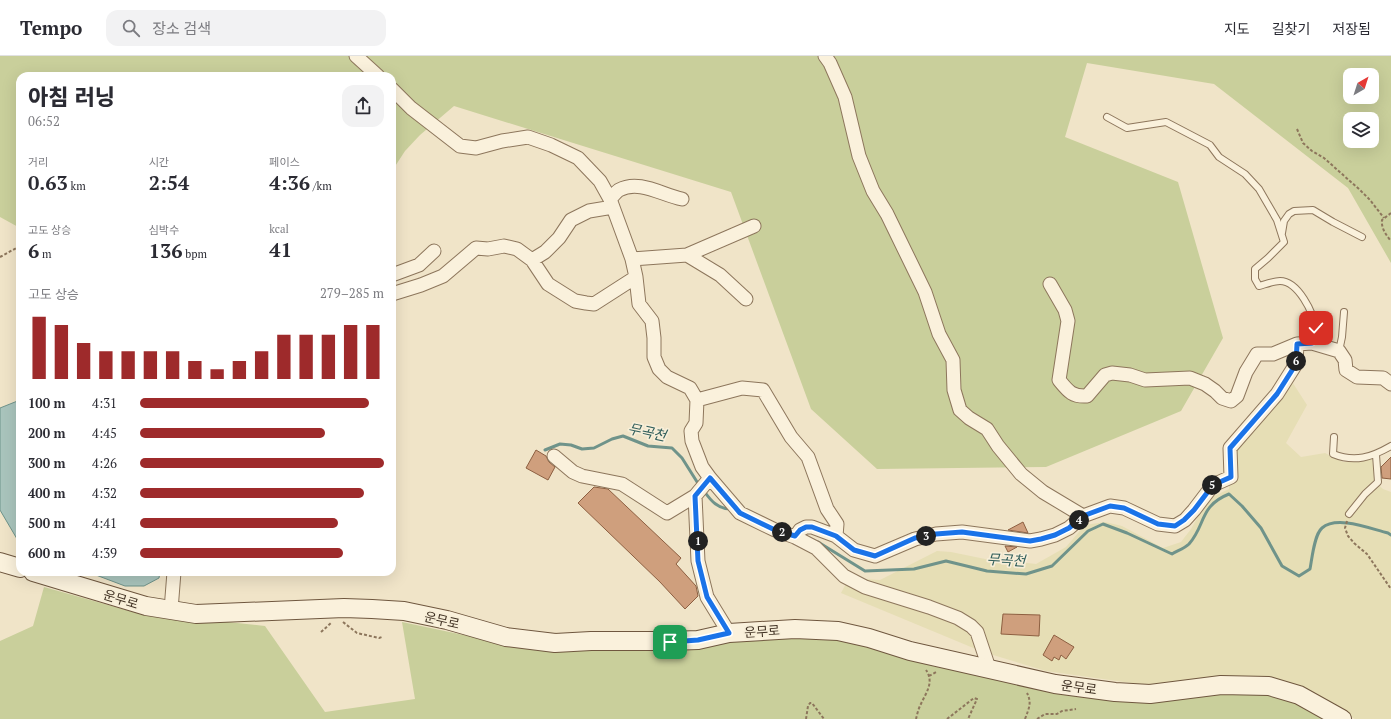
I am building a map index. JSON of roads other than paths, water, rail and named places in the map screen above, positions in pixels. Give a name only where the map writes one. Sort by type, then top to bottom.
[{"type":"street","points":[[356,56],[374,72]]},
{"type":"street","points":[[825,56],[830,63],[845,97],[859,156],[873,191],[887,214],[925,292],[939,334],[953,360],[954,390],[960,410],[968,418],[987,429],[1020,474],[1043,492],[1083,516]]},
{"type":"street","points":[[396,94],[411,108],[460,146],[476,148],[502,141],[528,137],[551,145],[578,158],[600,181],[612,203],[632,259],[639,304],[652,321],[654,357],[659,368],[667,377],[690,388],[697,400],[696,423],[691,431],[692,441],[702,467],[724,496],[740,513],[775,530],[798,533],[816,548],[844,576],[865,587],[929,607],[958,618],[971,626],[977,632],[989,668]]},
{"type":"street","points":[[532,260],[545,252],[559,238],[571,220],[589,211],[612,203],[619,190],[633,186],[657,190],[682,199]]},
{"type":"street","points":[[632,259],[687,255],[754,226]]},
{"type":"street","points":[[396,293],[443,276],[476,248],[488,249],[504,246],[517,249],[532,260],[548,284],[575,301],[594,304],[636,277]]},
{"type":"street","points":[[396,274],[419,265],[434,251]]},
{"type":"street","points":[[687,255],[720,275],[746,299]]},
{"type":"street","points":[[1050,284],[1065,310],[1068,321],[1059,380],[1066,389],[1077,396],[1087,396],[1105,374],[1112,373],[1130,375],[1145,380],[1190,378],[1205,384],[1222,398],[1231,401],[1237,396],[1246,372],[1256,354],[1274,354],[1297,344],[1312,343],[1339,351],[1345,360],[1346,370],[1357,377],[1383,378],[1391,384]]},
{"type":"street","points":[[798,533],[806,527],[812,527],[836,536],[854,550],[875,556],[915,538],[936,534],[962,532],[1030,541],[1041,539],[1055,535],[1069,528],[1083,516],[1110,506],[1124,508],[1158,524],[1175,526],[1184,520],[1194,510],[1213,485],[1231,477],[1230,448],[1277,394],[1296,364],[1297,344]]},
{"type":"street","points":[[697,400],[742,388],[763,390],[791,437],[808,458],[826,508],[837,524],[836,536]]},
{"type":"street","points":[[554,456],[573,472],[582,476],[622,484],[667,514],[695,496],[710,478]]},
{"type":"street","points":[[695,496],[698,561],[705,590],[707,597],[729,633]]},
{"type":"street","points":[[0,562],[16,567]]},
{"type":"street","name":"운무로","points":[[46,576],[146,606],[196,614],[343,614],[404,612],[447,620],[506,637],[555,643],[591,641],[698,640],[729,633],[795,629],[838,631],[869,638],[910,651],[1055,684],[1115,692],[1150,694],[1221,685],[1269,686],[1299,695],[1342,719]]},
{"type":"street","points":[[171,610],[174,576]]},
{"type":"lane","points":[[1107,117],[1127,128],[1166,122],[1210,145],[1219,156],[1245,174],[1259,189],[1277,220],[1284,242],[1255,269],[1255,278],[1259,286],[1281,281],[1291,284],[1302,294],[1310,310],[1316,328],[1312,343]]},
{"type":"lane","points":[[1282,235],[1284,222],[1289,214],[1294,211],[1313,210],[1362,237]]},
{"type":"lane","points":[[1339,351],[1344,312]]},
{"type":"lane","points":[[1334,436],[1333,454],[1344,459],[1362,458],[1376,455],[1391,446]]},
{"type":"lane","points":[[1349,514],[1365,494],[1378,482],[1376,455]]},
{"type":"water","points":[[16,402],[16,537],[0,510],[0,408]]},
{"type":"water","points":[[99,576],[159,576],[159,578],[144,586],[125,586]]},
{"type":"waterway","name":"무곡천","points":[[545,450],[560,444],[571,445],[582,449],[594,448],[612,439],[623,436],[648,446],[672,448],[682,458],[699,485]]},
{"type":"waterway","name":"무곡천","points":[[704,491],[715,504],[722,508],[731,509]]},
{"type":"waterway","name":"무곡천","points":[[818,542],[865,571],[914,569],[946,561],[987,571],[1026,574],[1052,566],[1088,531],[1103,524],[1127,533],[1172,554],[1189,544],[1212,504],[1229,494],[1242,506],[1261,528],[1282,566],[1299,576],[1310,569],[1317,536],[1319,531],[1328,524],[1354,524],[1391,535]]}]
